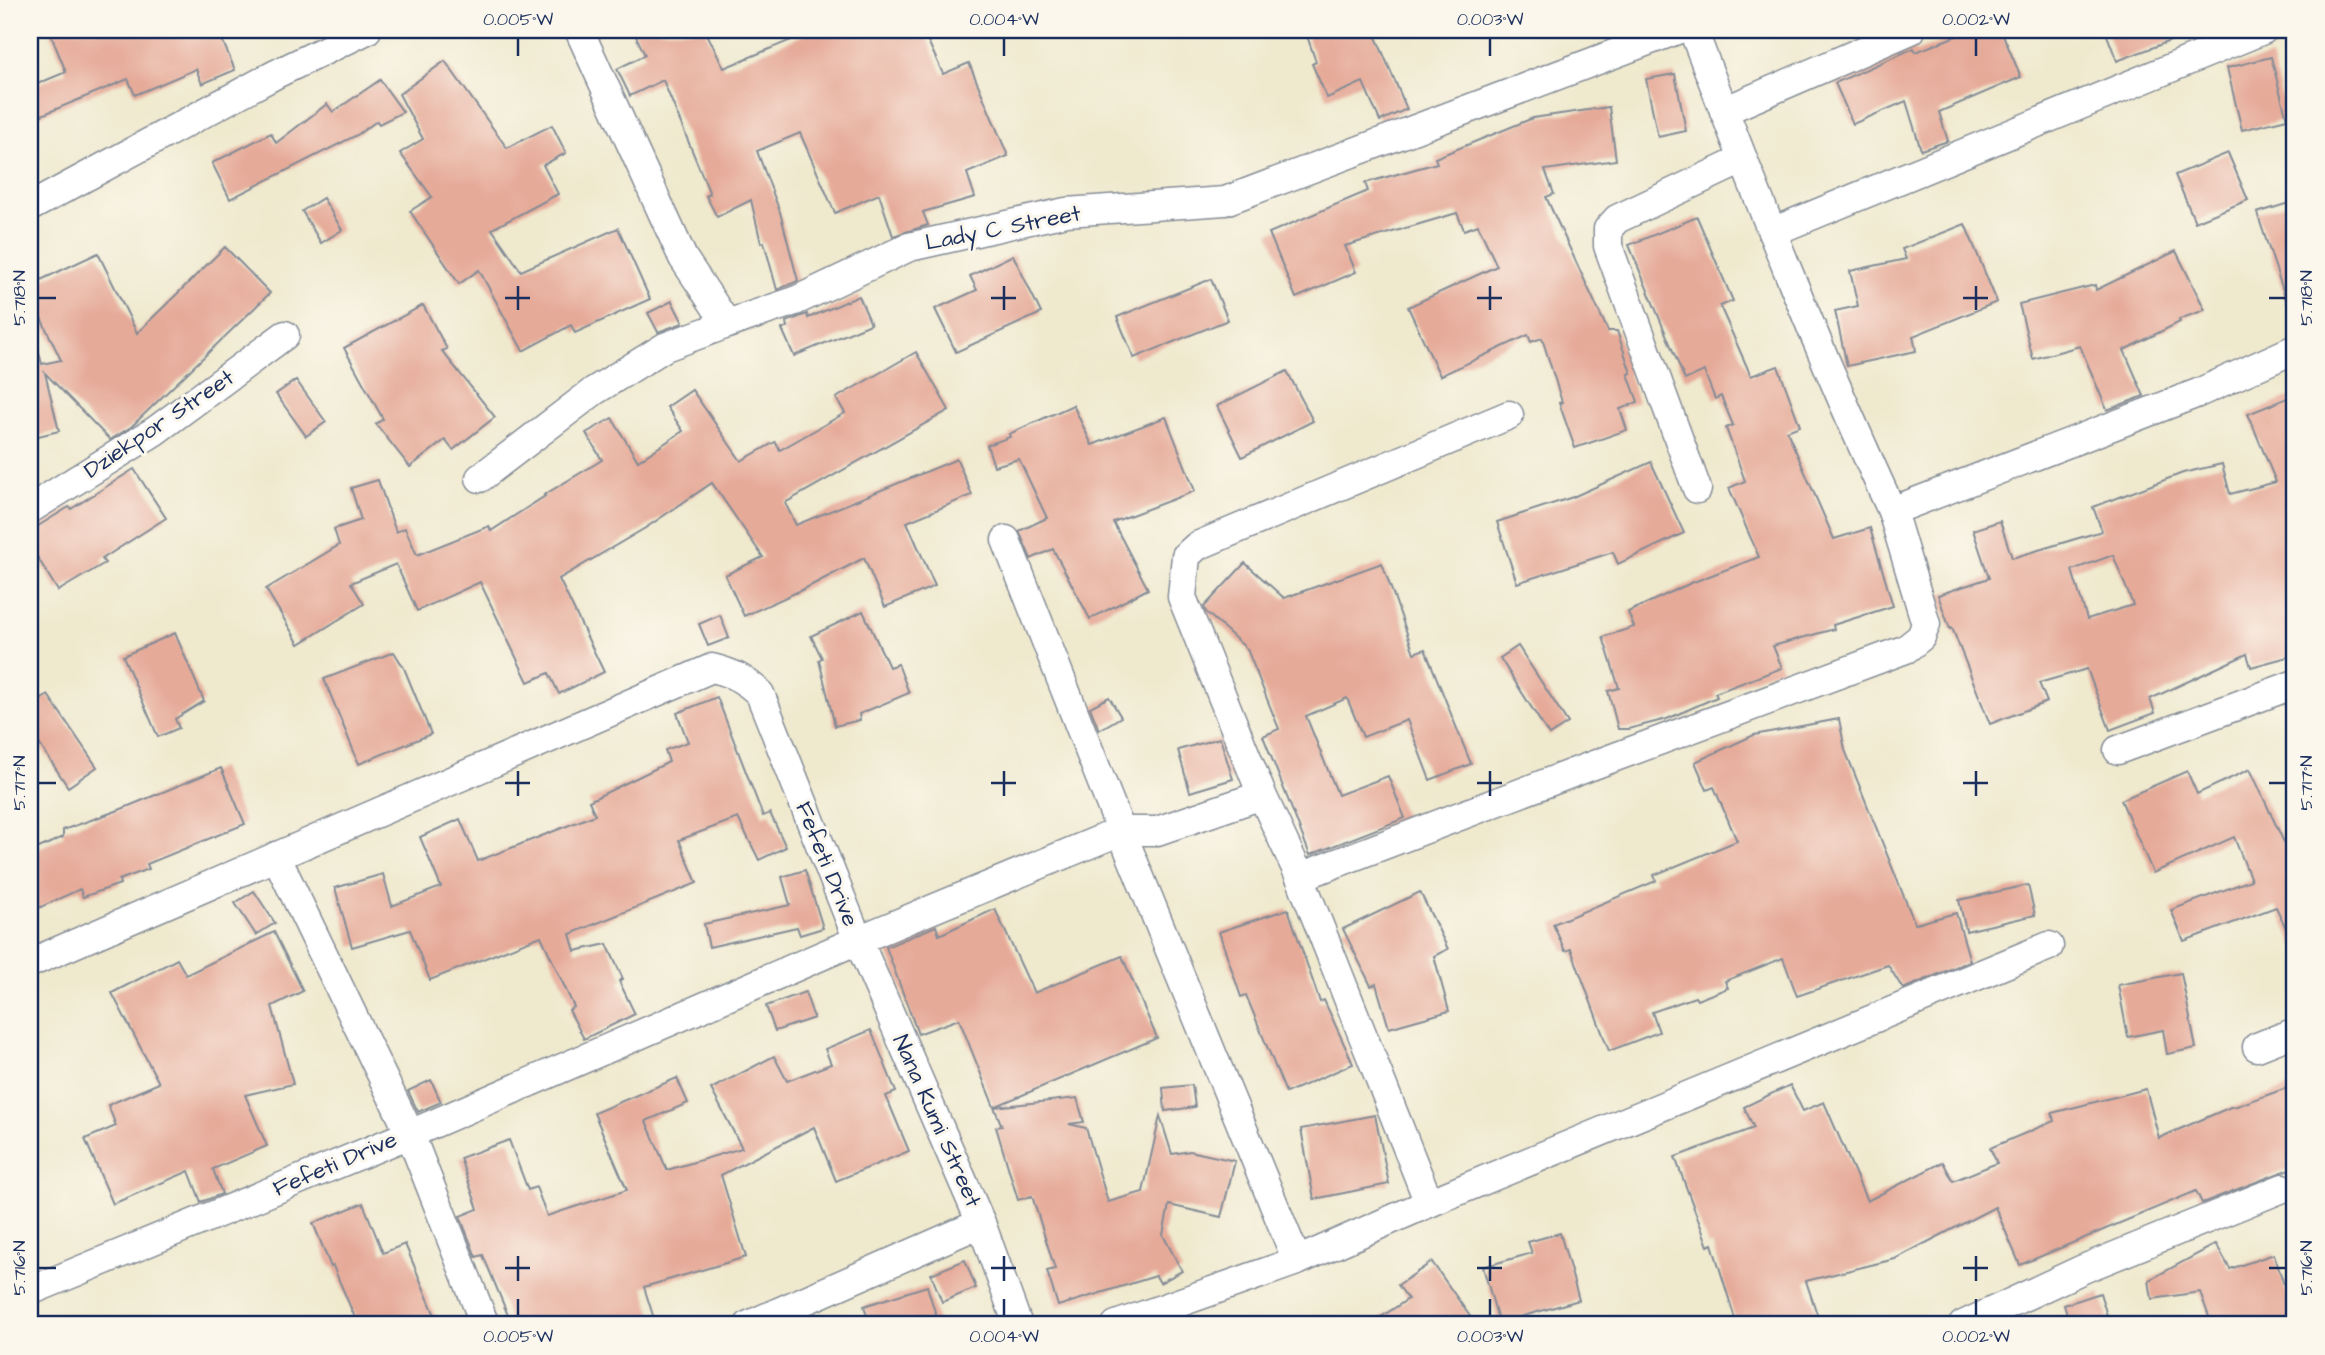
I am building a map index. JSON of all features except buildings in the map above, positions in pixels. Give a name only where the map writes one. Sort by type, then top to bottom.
[{"type":"street","points":[[30,207],[276,74],[367,30]]},
{"type":"street","points":[[579,30],[683,258],[727,324]]},
{"type":"street","name":"Lady C Street","points":[[480,478],[594,391],[665,347],[795,300],[909,247],[1066,212],[1225,201],[1677,30]]},
{"type":"street","points":[[1300,877],[1906,649],[1921,637],[1926,624],[1892,511],[1838,395],[1742,160],[1693,30]]},
{"type":"street","points":[[1724,111],[1911,30]]},
{"type":"street","points":[[1772,232],[2263,30]]},
{"type":"street","points":[[1697,489],[1608,246],[1608,229],[1617,219],[1742,160]]},
{"type":"street","name":"Dziekpor Street","points":[[30,509],[155,430],[285,335]]},
{"type":"street","points":[[1892,511],[2198,393],[2295,349]]},
{"type":"street","points":[[1429,1203],[1300,877],[1262,795],[1182,597],[1186,556],[1197,546],[1509,415]]},
{"type":"street","points":[[1006,540],[1121,831],[1297,1261]]},
{"type":"street","name":"Fefeti Drive","points":[[30,963],[712,668],[733,673],[748,682],[760,694],[858,940],[410,1134],[30,1291]]},
{"type":"street","points":[[2118,750],[2295,684]]},
{"type":"street","points":[[858,940],[1121,831],[1157,831],[1262,795]]},
{"type":"street","points":[[276,856],[410,1134],[485,1325]]},
{"type":"street","name":"Nana Kumi Street","points":[[748,1325],[981,1223],[858,940]]},
{"type":"street","points":[[1116,1325],[1297,1261],[1429,1203],[2049,946]]},
{"type":"street","points":[[2257,1047],[2295,1032]]},
{"type":"street","points":[[1963,1325],[2083,1269],[2283,1188]]},
{"type":"street","points":[[981,1223],[1018,1325]]}]
